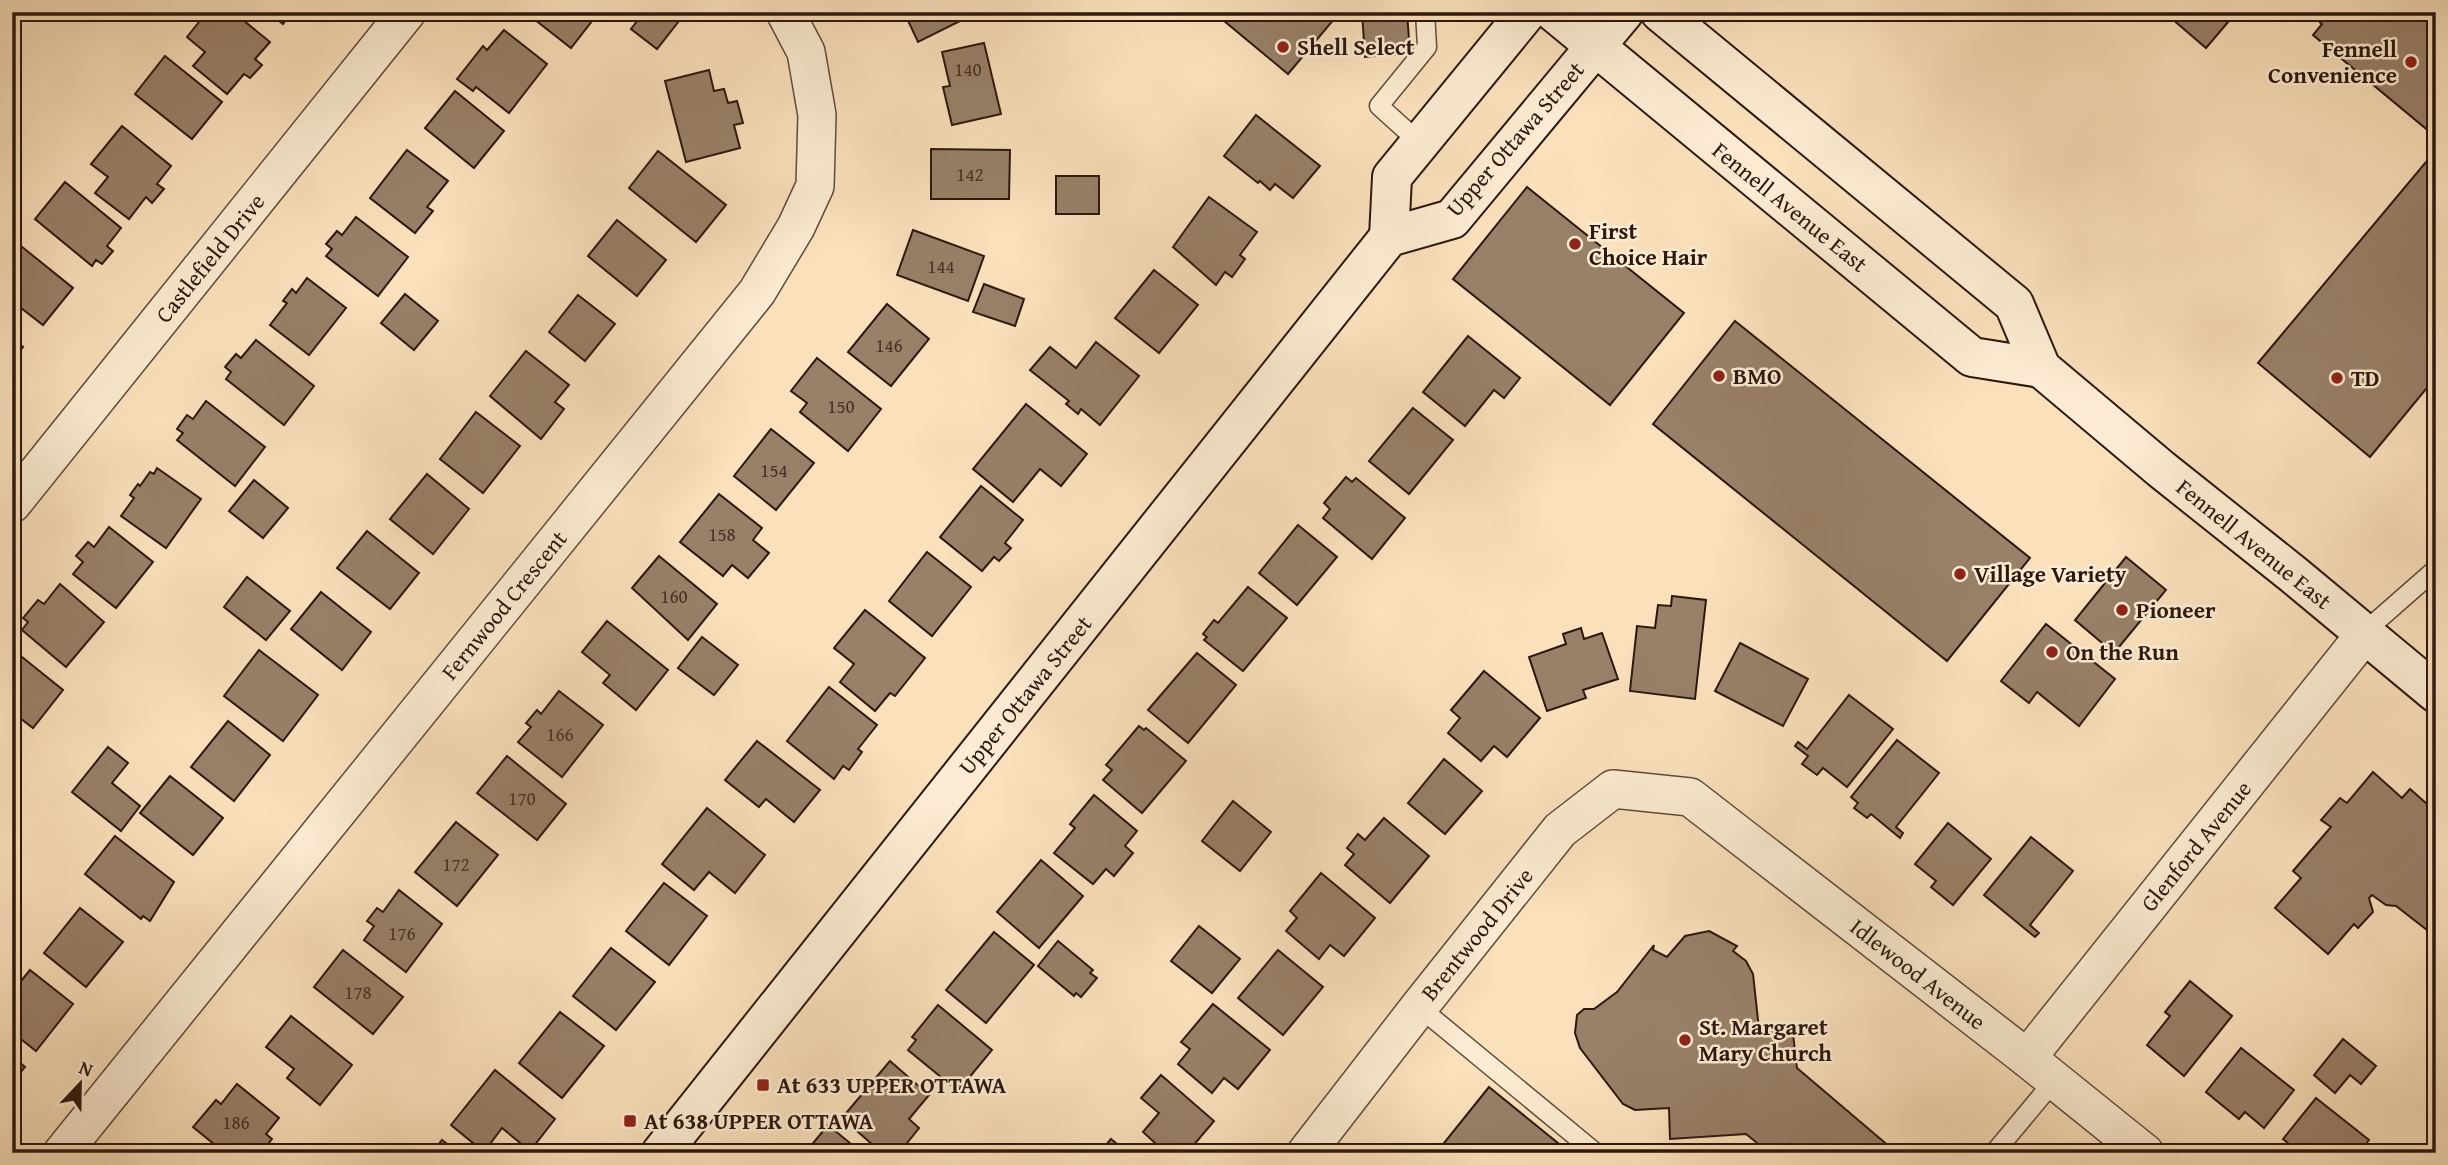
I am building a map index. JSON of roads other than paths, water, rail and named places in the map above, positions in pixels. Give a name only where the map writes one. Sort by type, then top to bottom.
[{"type":"main road","points":[[1389,237],[1392,177],[1527,12]]},
{"type":"main road","name":"Fennell Avenue East","points":[[1553,12],[1972,357],[2041,368]]},
{"type":"main road","name":"Upper Ottawa Street","points":[[661,1153],[1389,237],[1452,219],[1624,12]]},
{"type":"main road","name":"Fennell Avenue East","points":[[1660,12],[2014,304],[2041,368],[2436,693]]},
{"type":"street","name":"Castlefield Drive","points":[[12,504],[407,12]]},
{"type":"street","name":"Fernwood Crescent","points":[[62,1153],[757,292],[796,227],[815,186],[817,115],[806,52],[785,12]]},
{"type":"street","name":"Glenford Avenue","points":[[2040,1070],[2365,635]]},
{"type":"street","name":"Brentwood Drive","points":[[1306,1153],[1560,830],[1613,789],[1690,797]]},
{"type":"street","name":"Idlewood Avenue","points":[[1690,797],[2145,1153]]},
{"type":"lane","points":[[1420,143],[1379,106],[1427,47],[1425,12]]},
{"type":"lane","points":[[2365,635],[2371,626],[2436,569]]},
{"type":"lane","points":[[1419,1007],[1596,1153]]},
{"type":"lane","points":[[1994,1153],[2040,1070]]},
{"type":"place","name":"Shell Select","points":[[1283,47]]},
{"type":"place","name":"Fennell Convenience","points":[[2411,62]]},
{"type":"place","name":"First Choice Hair","points":[[1575,244]]},
{"type":"place","name":"BMO","points":[[1719,376]]},
{"type":"place","name":"TD","points":[[2337,378]]},
{"type":"place","name":"Village Variety","points":[[1960,574]]},
{"type":"place","name":"Pioneer","points":[[2122,610]]},
{"type":"place","name":"On the Run","points":[[2052,652]]},
{"type":"place","name":"St. Margaret Mary Church","points":[[1685,1040]]},
{"type":"place","name":"At 633 UPPER OTTAWA","points":[[763,1085]]},
{"type":"place","name":"At 638 UPPER OTTAWA","points":[[630,1121]]}]
